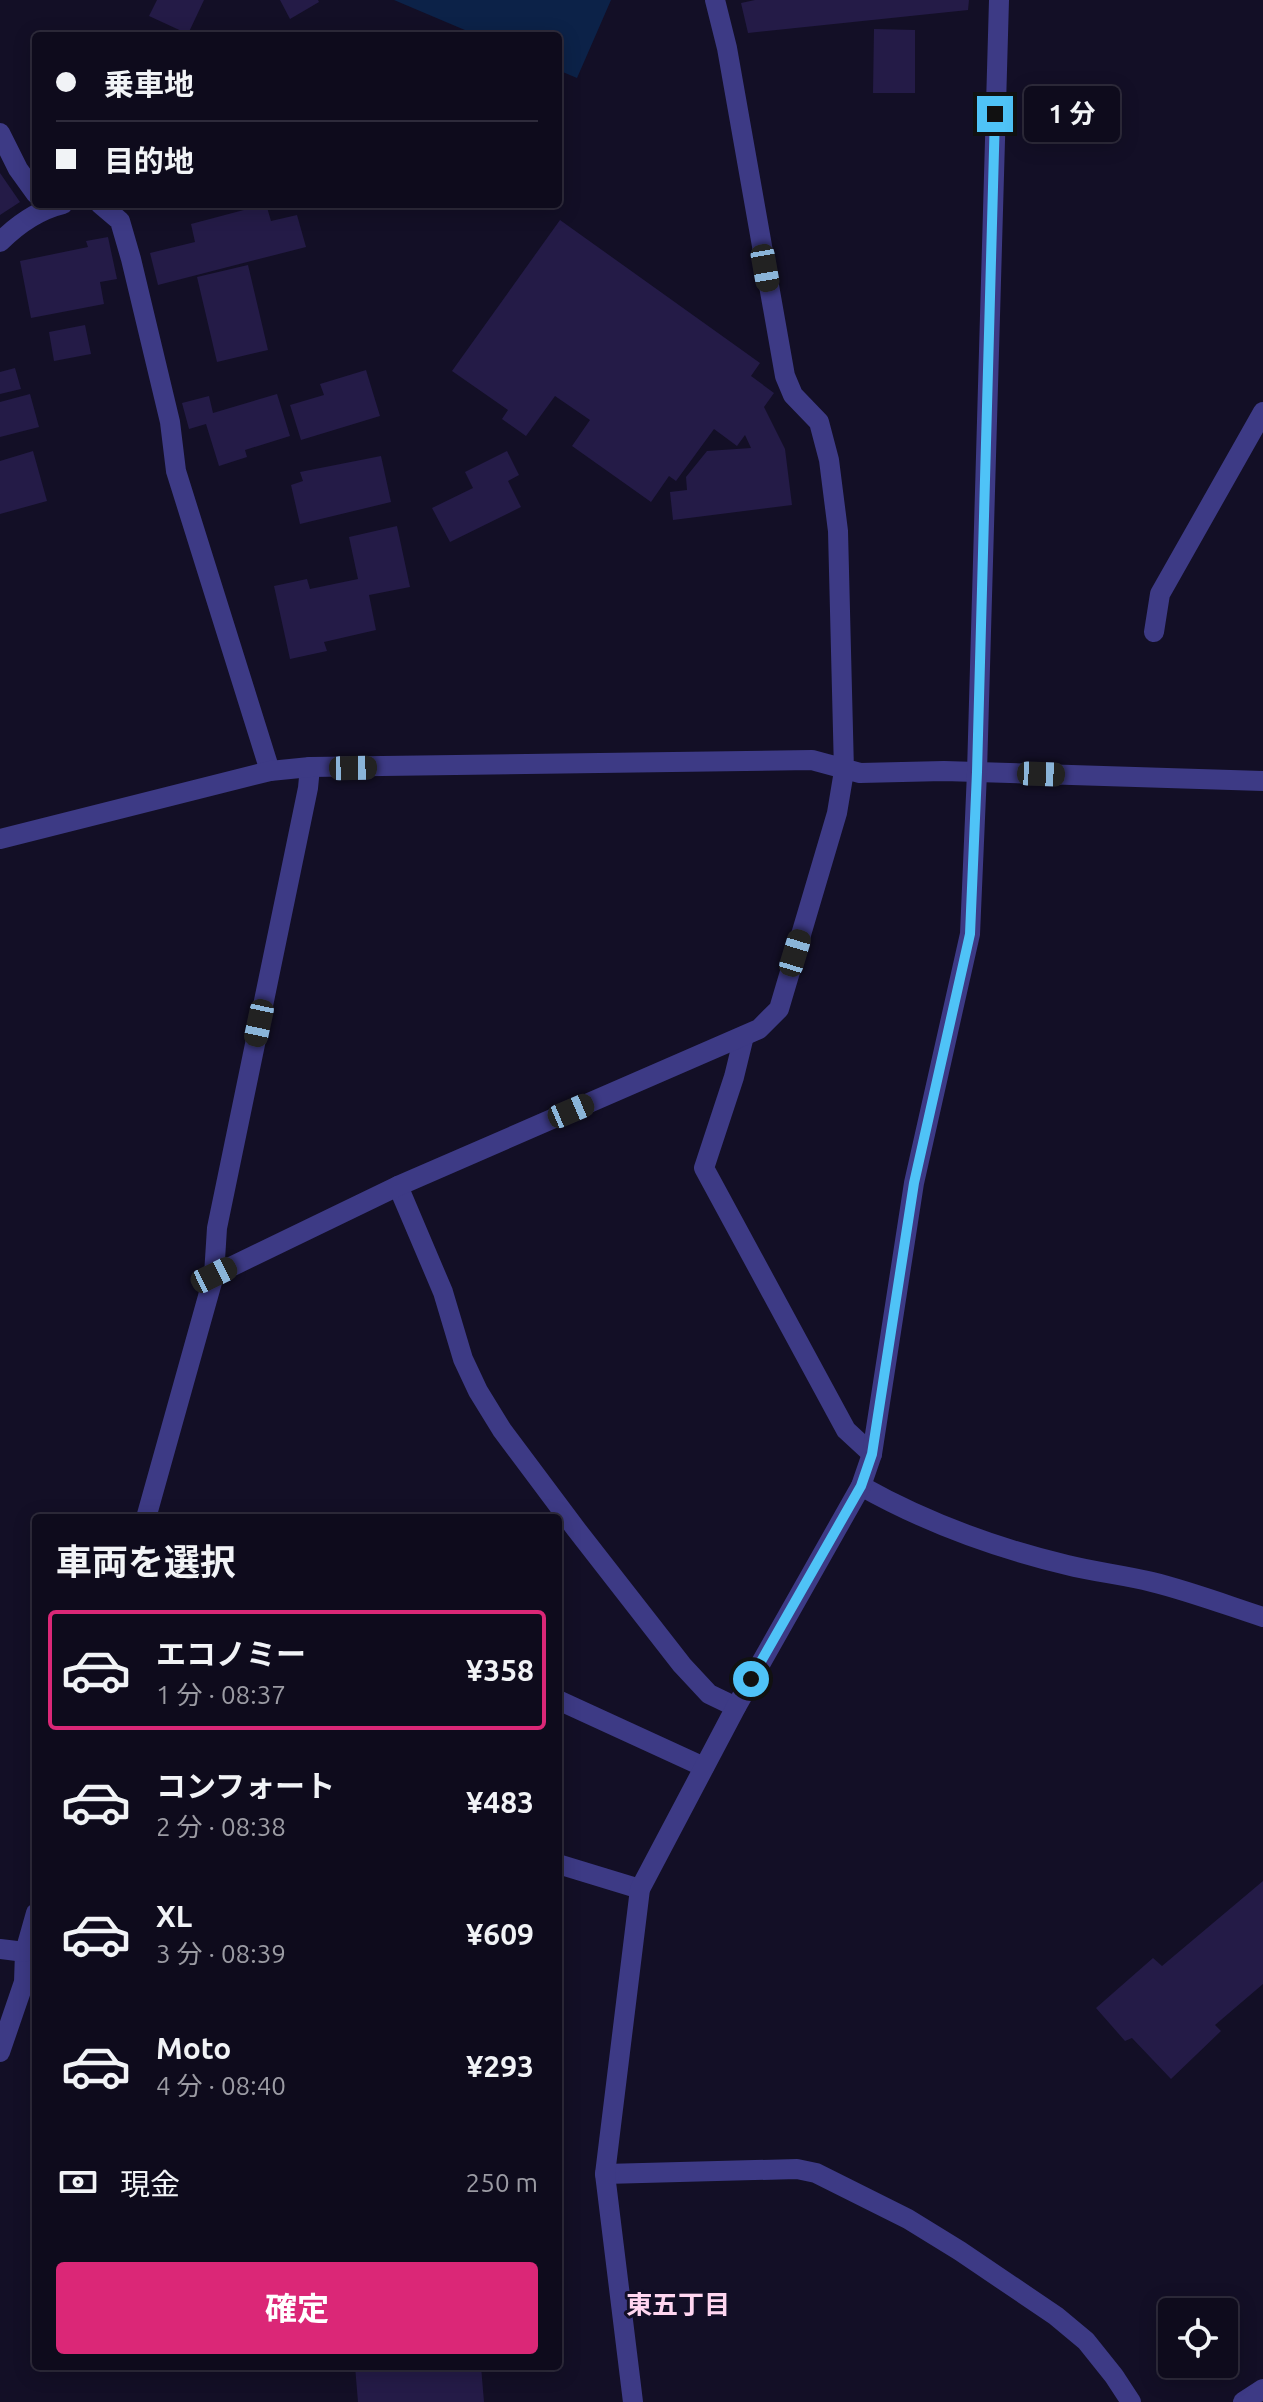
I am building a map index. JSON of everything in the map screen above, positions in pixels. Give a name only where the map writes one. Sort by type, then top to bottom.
[{"type":"street","points":[[214,1275],[398,1186],[759,1029],[779,1009],[837,813],[844,771],[838,531],[829,460],[819,422],[793,395],[785,376],[727,48],[715,0]]},
{"type":"street","points":[[633,2402],[605,2174],[640,1889],[736,1707],[861,1486],[872,1454],[914,1183],[967,955],[972,909],[977,772],[999,0]]},
{"type":"street","points":[[0,133],[18,169],[32,184]]},
{"type":"street","points":[[0,242],[41,208]]},
{"type":"street","points":[[105,208],[120,221],[170,422],[176,471],[270,771]]},
{"type":"street","points":[[1154,632],[1160,594],[1263,412]]},
{"type":"street","points":[[0,839],[270,771],[310,767],[812,760],[860,773],[977,772],[1263,781]]},
{"type":"street","points":[[152,1514],[214,1275],[217,1228],[310,767]]},
{"type":"street","points":[[744,1036],[704,1168],[846,1430],[872,1454]]},
{"type":"street","points":[[398,1186],[443,1292],[463,1359],[502,1430],[682,1665],[709,1694],[736,1707]]},
{"type":"street","points":[[861,1486],[918,1515],[1005,1547],[1068,1566],[1151,1582],[1263,1617]]},
{"type":"street","points":[[562,1702],[704,1767]]},
{"type":"street","points":[[562,1865],[640,1889]]},
{"type":"street","points":[[0,2052],[24,1982],[25,1952],[32,1927]]},
{"type":"street","points":[[0,1949],[25,1952]]},
{"type":"street","points":[[605,2174],[797,2169],[816,2173],[908,2219],[1056,2316],[1086,2341],[1131,2402]]},
{"type":"street","points":[[1243,2402],[1263,2389]]},
{"type":"water","points":[[394,0],[611,0],[577,78],[562,72],[562,32],[470,32]]},
{"type":"building","points":[[157,0],[204,0],[189,32],[149,16]]},
{"type":"building","points":[[280,0],[318,0],[319,2],[290,19]]},
{"type":"building","points":[[755,0],[969,0],[968,10],[748,33],[741,3]]},
{"type":"building","points":[[874,29],[915,30],[915,93],[873,93]]},
{"type":"building","points":[[0,173],[20,202],[0,215]]},
{"type":"building","points":[[251,208],[267,208],[271,221],[297,215],[306,247],[158,285],[150,253],[195,242],[191,224]]},
{"type":"building","points":[[560,220],[760,363],[751,376],[774,393],[764,407],[785,449],[792,505],[673,520],[670,492],[687,490],[686,477],[707,451],[751,448],[745,435],[737,446],[714,429],[676,481],[669,476],[651,502],[572,446],[590,420],[555,396],[526,436],[502,419],[508,410],[452,371]]},
{"type":"building","points":[[108,237],[117,279],[100,282],[104,304],[31,318],[20,261],[88,247],[86,241]]},
{"type":"building","points":[[248,265],[268,350],[217,362],[197,277]]},
{"type":"building","points":[[85,325],[91,354],[54,361],[49,332]]},
{"type":"building","points":[[15,368],[21,389],[0,394],[0,372]]},
{"type":"building","points":[[366,370],[380,416],[301,440],[290,405],[324,395],[320,384]]},
{"type":"building","points":[[30,394],[39,427],[0,437],[0,402]]},
{"type":"building","points":[[277,394],[290,436],[245,450],[247,457],[219,466],[206,424],[189,429],[182,403],[209,396],[213,413]]},
{"type":"building","points":[[33,451],[47,501],[0,514],[0,461]]},
{"type":"building","points":[[507,451],[519,475],[508,481],[521,507],[450,542],[432,508],[473,488],[465,472]]},
{"type":"building","points":[[381,456],[391,502],[300,524],[291,485],[303,481],[300,472]]},
{"type":"building","points":[[397,526],[410,587],[369,595],[376,630],[324,642],[327,651],[290,659],[274,586],[307,579],[310,589],[358,579],[349,537]]},
{"type":"building","points":[[1263,1881],[1263,1984],[1215,2025],[1221,2031],[1171,2079],[1132,2038],[1125,2041],[1096,2008],[1153,1958],[1162,1966]]},
{"type":"building","points":[[355,2370],[481,2370],[484,2402],[358,2402]]},
{"type":"district","name":"東五丁目","points":[[678,2305]]},
{"type":"route","points":[[751,1679],[861,1486],[872,1454],[914,1183],[967,955],[972,909],[977,772],[995,114]]}]
